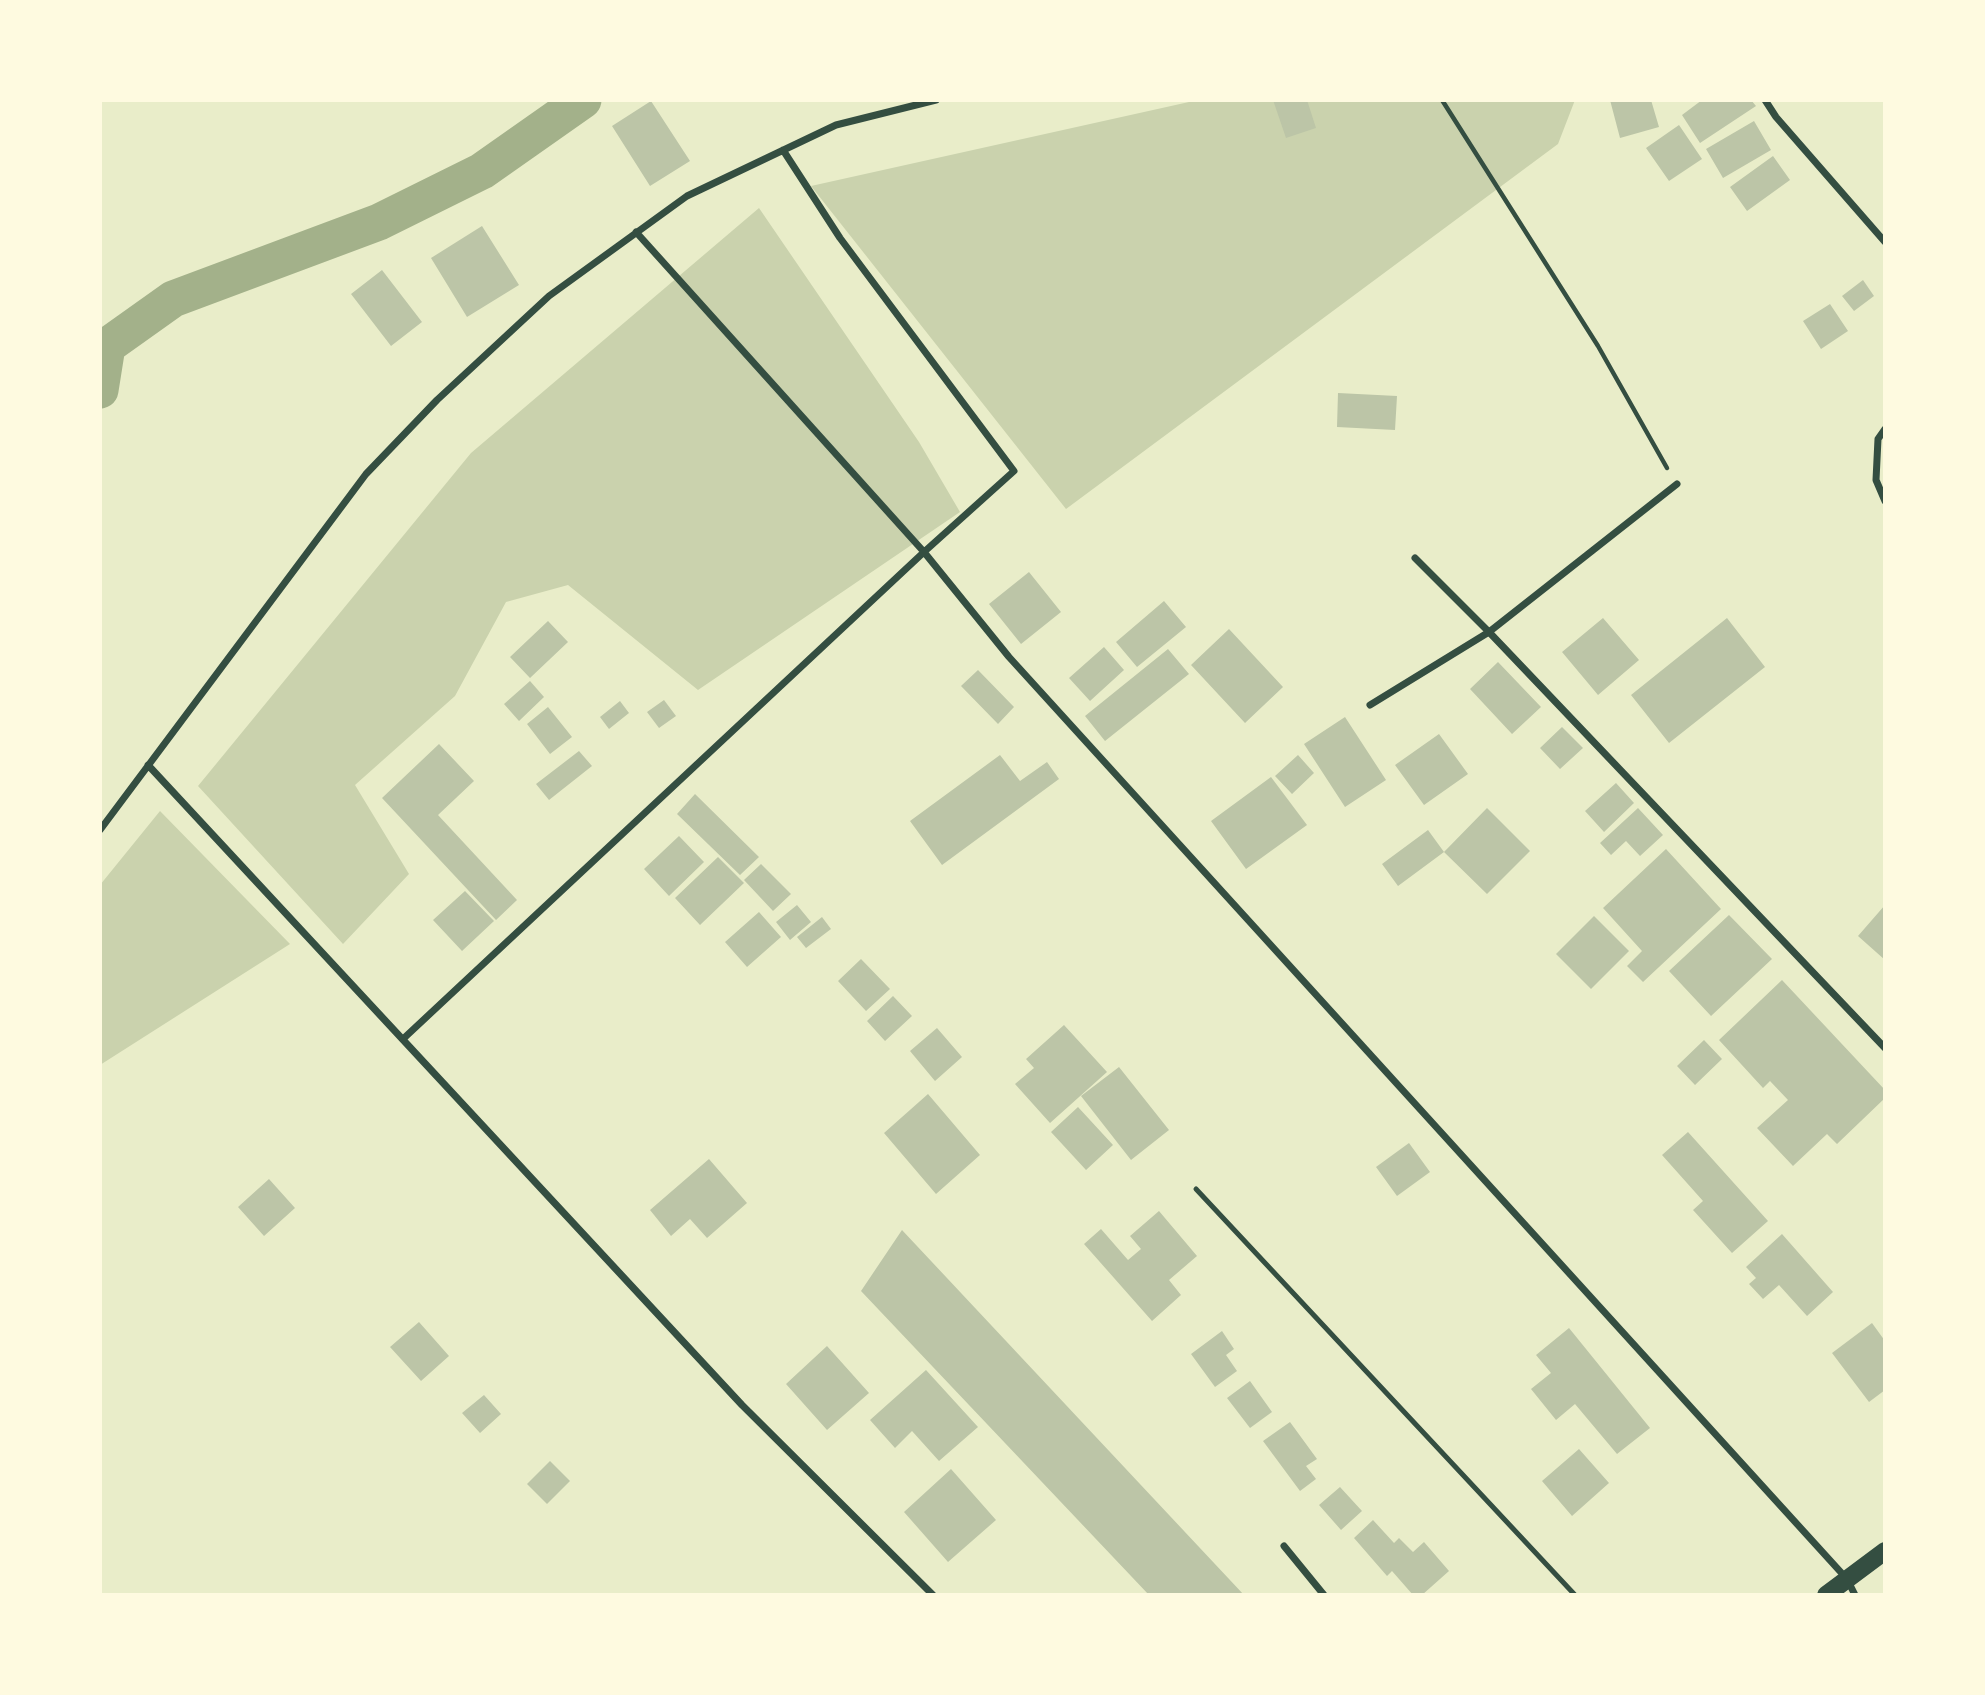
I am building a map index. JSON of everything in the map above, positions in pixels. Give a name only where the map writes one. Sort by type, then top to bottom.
[{"type":"main road","points":[[1826,1595],[1851,1587],[1885,1551]]},
{"type":"street","points":[[100,830],[366,474],[437,400],[548,296],[687,196],[836,125],[936,100]]},
{"type":"street","points":[[1765,100],[1776,117],[1885,242]]},
{"type":"street","points":[[403,1039],[1014,471],[840,238],[783,150]]},
{"type":"street","points":[[636,232],[924,552],[1009,657],[1851,1587]]},
{"type":"street","points":[[1885,429],[1878,439],[1876,480],[1885,501]]},
{"type":"street","points":[[1370,705],[1489,632],[1676,484]]},
{"type":"street","points":[[1415,558],[1489,632],[1885,1048]]},
{"type":"street","points":[[148,765],[742,1405],[933,1595]]},
{"type":"street","points":[[1284,1546],[1324,1595]]},
{"type":"lane","points":[[1196,1189],[1575,1595]]},
{"type":"path","points":[[1442,100],[1598,346],[1676,484]]},
{"type":"green space","points":[[1198,100],[1575,100],[1558,144],[1066,509],[811,186]]},
{"type":"green space","points":[[759,208],[919,442],[960,512],[698,690],[568,585],[506,602],[455,696],[355,785],[409,874],[343,944],[198,786],[471,453]]},
{"type":"green space","points":[[160,811],[290,944],[100,1065],[100,885]]},
{"type":"building","points":[[1273,100],[1307,100],[1316,128],[1286,138]]},
{"type":"building","points":[[1610,100],[1651,100],[1659,127],[1620,138]]},
{"type":"building","points":[[1702,100],[1751,100],[1756,106],[1700,143],[1682,115]]},
{"type":"building","points":[[651,101],[690,161],[650,186],[612,126]]},
{"type":"building","points":[[1754,121],[1771,150],[1723,178],[1706,149]]},
{"type":"building","points":[[1679,125],[1702,159],[1669,181],[1646,148]]},
{"type":"building","points":[[1773,156],[1790,180],[1747,211],[1730,187]]},
{"type":"building","points":[[482,226],[519,285],[467,317],[431,258]]},
{"type":"building","points":[[382,270],[422,322],[391,346],[351,294]]},
{"type":"building","points":[[1863,280],[1874,296],[1854,311],[1842,296]]},
{"type":"building","points":[[1830,304],[1848,331],[1821,349],[1803,321]]},
{"type":"building","points":[[1338,393],[1397,396],[1395,430],[1337,427]]},
{"type":"building","points":[[1029,572],[1061,612],[1021,644],[989,604]]},
{"type":"building","points":[[1164,601],[1186,627],[1137,667],[1116,642]]},
{"type":"building","points":[[1603,618],[1639,660],[1598,695],[1562,652]]},
{"type":"building","points":[[1727,618],[1765,667],[1669,743],[1631,695]]},
{"type":"building","points":[[548,621],[568,642],[530,678],[510,657]]},
{"type":"building","points":[[1229,629],[1283,687],[1245,723],[1191,665]]},
{"type":"building","points":[[1104,647],[1124,670],[1090,701],[1069,678]]},
{"type":"building","points":[[1168,649],[1189,674],[1105,741],[1085,716]]},
{"type":"building","points":[[1498,662],[1541,707],[1512,734],[1470,689]]},
{"type":"building","points":[[978,670],[1014,707],[998,724],[961,686]]},
{"type":"building","points":[[530,681],[544,697],[519,721],[504,704]]},
{"type":"building","points":[[664,700],[676,716],[659,728],[647,712]]},
{"type":"building","points":[[620,701],[629,713],[609,729],[600,717]]},
{"type":"building","points":[[548,707],[572,737],[550,754],[527,724]]},
{"type":"building","points":[[1345,717],[1386,780],[1345,807],[1304,744]]},
{"type":"building","points":[[1562,727],[1583,748],[1560,769],[1540,748]]},
{"type":"building","points":[[1439,734],[1468,774],[1424,805],[1395,765]]},
{"type":"building","points":[[439,744],[474,781],[438,815],[517,900],[496,920],[382,798]]},
{"type":"building","points":[[579,751],[592,766],[549,800],[536,784]]},
{"type":"building","points":[[1000,755],[1020,781],[1047,762],[1059,779],[942,865],[910,821]]},
{"type":"building","points":[[1298,755],[1314,773],[1292,794],[1275,776]]},
{"type":"building","points":[[1271,777],[1307,825],[1246,869],[1211,821]]},
{"type":"building","points":[[1616,783],[1634,803],[1604,832],[1585,811]]},
{"type":"building","points":[[695,794],[759,857],[740,875],[677,814]]},
{"type":"building","points":[[1487,808],[1530,851],[1487,894],[1444,852]]},
{"type":"building","points":[[1638,808],[1663,835],[1640,856],[1626,841],[1611,855],[1600,843]]},
{"type":"building","points":[[1428,830],[1444,852],[1398,886],[1382,864]]},
{"type":"building","points":[[679,836],[704,862],[669,896],[644,869]]},
{"type":"building","points":[[1666,849],[1721,909],[1643,982],[1627,966],[1642,951],[1603,908]]},
{"type":"building","points":[[718,857],[744,883],[700,925],[675,898]]},
{"type":"building","points":[[761,864],[791,894],[773,911],[744,880]]},
{"type":"building","points":[[465,891],[494,921],[462,951],[433,920]]},
{"type":"building","points":[[797,905],[811,922],[790,940],[776,922]]},
{"type":"building","points":[[1885,905],[1885,960],[1858,936]]},
{"type":"building","points":[[759,912],[781,937],[747,967],[725,942]]},
{"type":"building","points":[[1729,915],[1772,959],[1711,1016],[1669,971]]},
{"type":"building","points":[[1594,916],[1629,951],[1591,989],[1556,954]]},
{"type":"building","points":[[822,917],[831,929],[806,948],[797,937]]},
{"type":"building","points":[[861,959],[890,989],[866,1011],[838,981]]},
{"type":"building","points":[[1782,980],[1885,1090],[1885,1098],[1837,1144],[1827,1134],[1793,1166],[1757,1128],[1788,1100],[1770,1081],[1763,1088],[1719,1040]]},
{"type":"building","points":[[893,996],[912,1016],[885,1041],[867,1021]]},
{"type":"building","points":[[1064,1025],[1107,1072],[1050,1123],[1015,1084],[1034,1068],[1026,1059]]},
{"type":"building","points":[[937,1028],[962,1057],[935,1081],[910,1051]]},
{"type":"building","points":[[1704,1040],[1722,1059],[1695,1085],[1677,1066]]},
{"type":"building","points":[[1119,1067],[1169,1130],[1131,1160],[1081,1096]]},
{"type":"building","points":[[928,1094],[980,1155],[936,1194],[884,1133]]},
{"type":"building","points":[[1078,1107],[1113,1145],[1086,1170],[1051,1132]]},
{"type":"building","points":[[1688,1132],[1768,1221],[1732,1253],[1693,1210],[1703,1201],[1662,1155]]},
{"type":"building","points":[[1409,1143],[1430,1172],[1397,1196],[1376,1167]]},
{"type":"building","points":[[709,1159],[747,1203],[707,1238],[690,1219],[671,1236],[650,1210]]},
{"type":"building","points":[[269,1179],[295,1208],[264,1236],[238,1207]]},
{"type":"building","points":[[1159,1211],[1197,1256],[1169,1280],[1181,1295],[1152,1321],[1084,1244],[1101,1229],[1128,1260],[1141,1249],[1130,1236]]},
{"type":"building","points":[[902,1230],[1244,1595],[1149,1595],[861,1291]]},
{"type":"building","points":[[1782,1234],[1833,1292],[1807,1316],[1779,1285],[1763,1299],[1749,1284],[1756,1278],[1746,1267]]},
{"type":"building","points":[[419,1322],[449,1356],[421,1381],[390,1347]]},
{"type":"building","points":[[1872,1323],[1885,1341],[1885,1390],[1869,1402],[1832,1353]]},
{"type":"building","points":[[1569,1328],[1650,1428],[1617,1454],[1575,1404],[1556,1420],[1531,1389],[1551,1373],[1536,1355]]},
{"type":"building","points":[[1222,1331],[1234,1349],[1226,1355],[1237,1371],[1215,1387],[1191,1354]]},
{"type":"building","points":[[827,1346],[869,1393],[827,1430],[786,1384]]},
{"type":"building","points":[[926,1370],[978,1427],[939,1461],[912,1431],[895,1448],[870,1420]]},
{"type":"building","points":[[1250,1381],[1272,1412],[1250,1428],[1227,1398]]},
{"type":"building","points":[[484,1395],[501,1414],[480,1433],[462,1413]]},
{"type":"building","points":[[1290,1422],[1317,1459],[1306,1466],[1316,1479],[1300,1491],[1263,1441]]},
{"type":"building","points":[[1579,1449],[1609,1483],[1572,1516],[1542,1481]]},
{"type":"building","points":[[550,1461],[570,1481],[547,1504],[527,1484]]},
{"type":"building","points":[[951,1469],[996,1520],[948,1562],[904,1512]]},
{"type":"building","points":[[1340,1487],[1362,1511],[1341,1530],[1319,1505]]},
{"type":"building","points":[[1373,1520],[1394,1543],[1399,1538],[1413,1552],[1424,1542],[1449,1571],[1422,1595],[1413,1595],[1392,1571],[1387,1576],[1354,1538]]},
{"type":"waterway","points":[[100,390],[107,346],[173,299],[379,222],[482,171],[583,100]]}]
